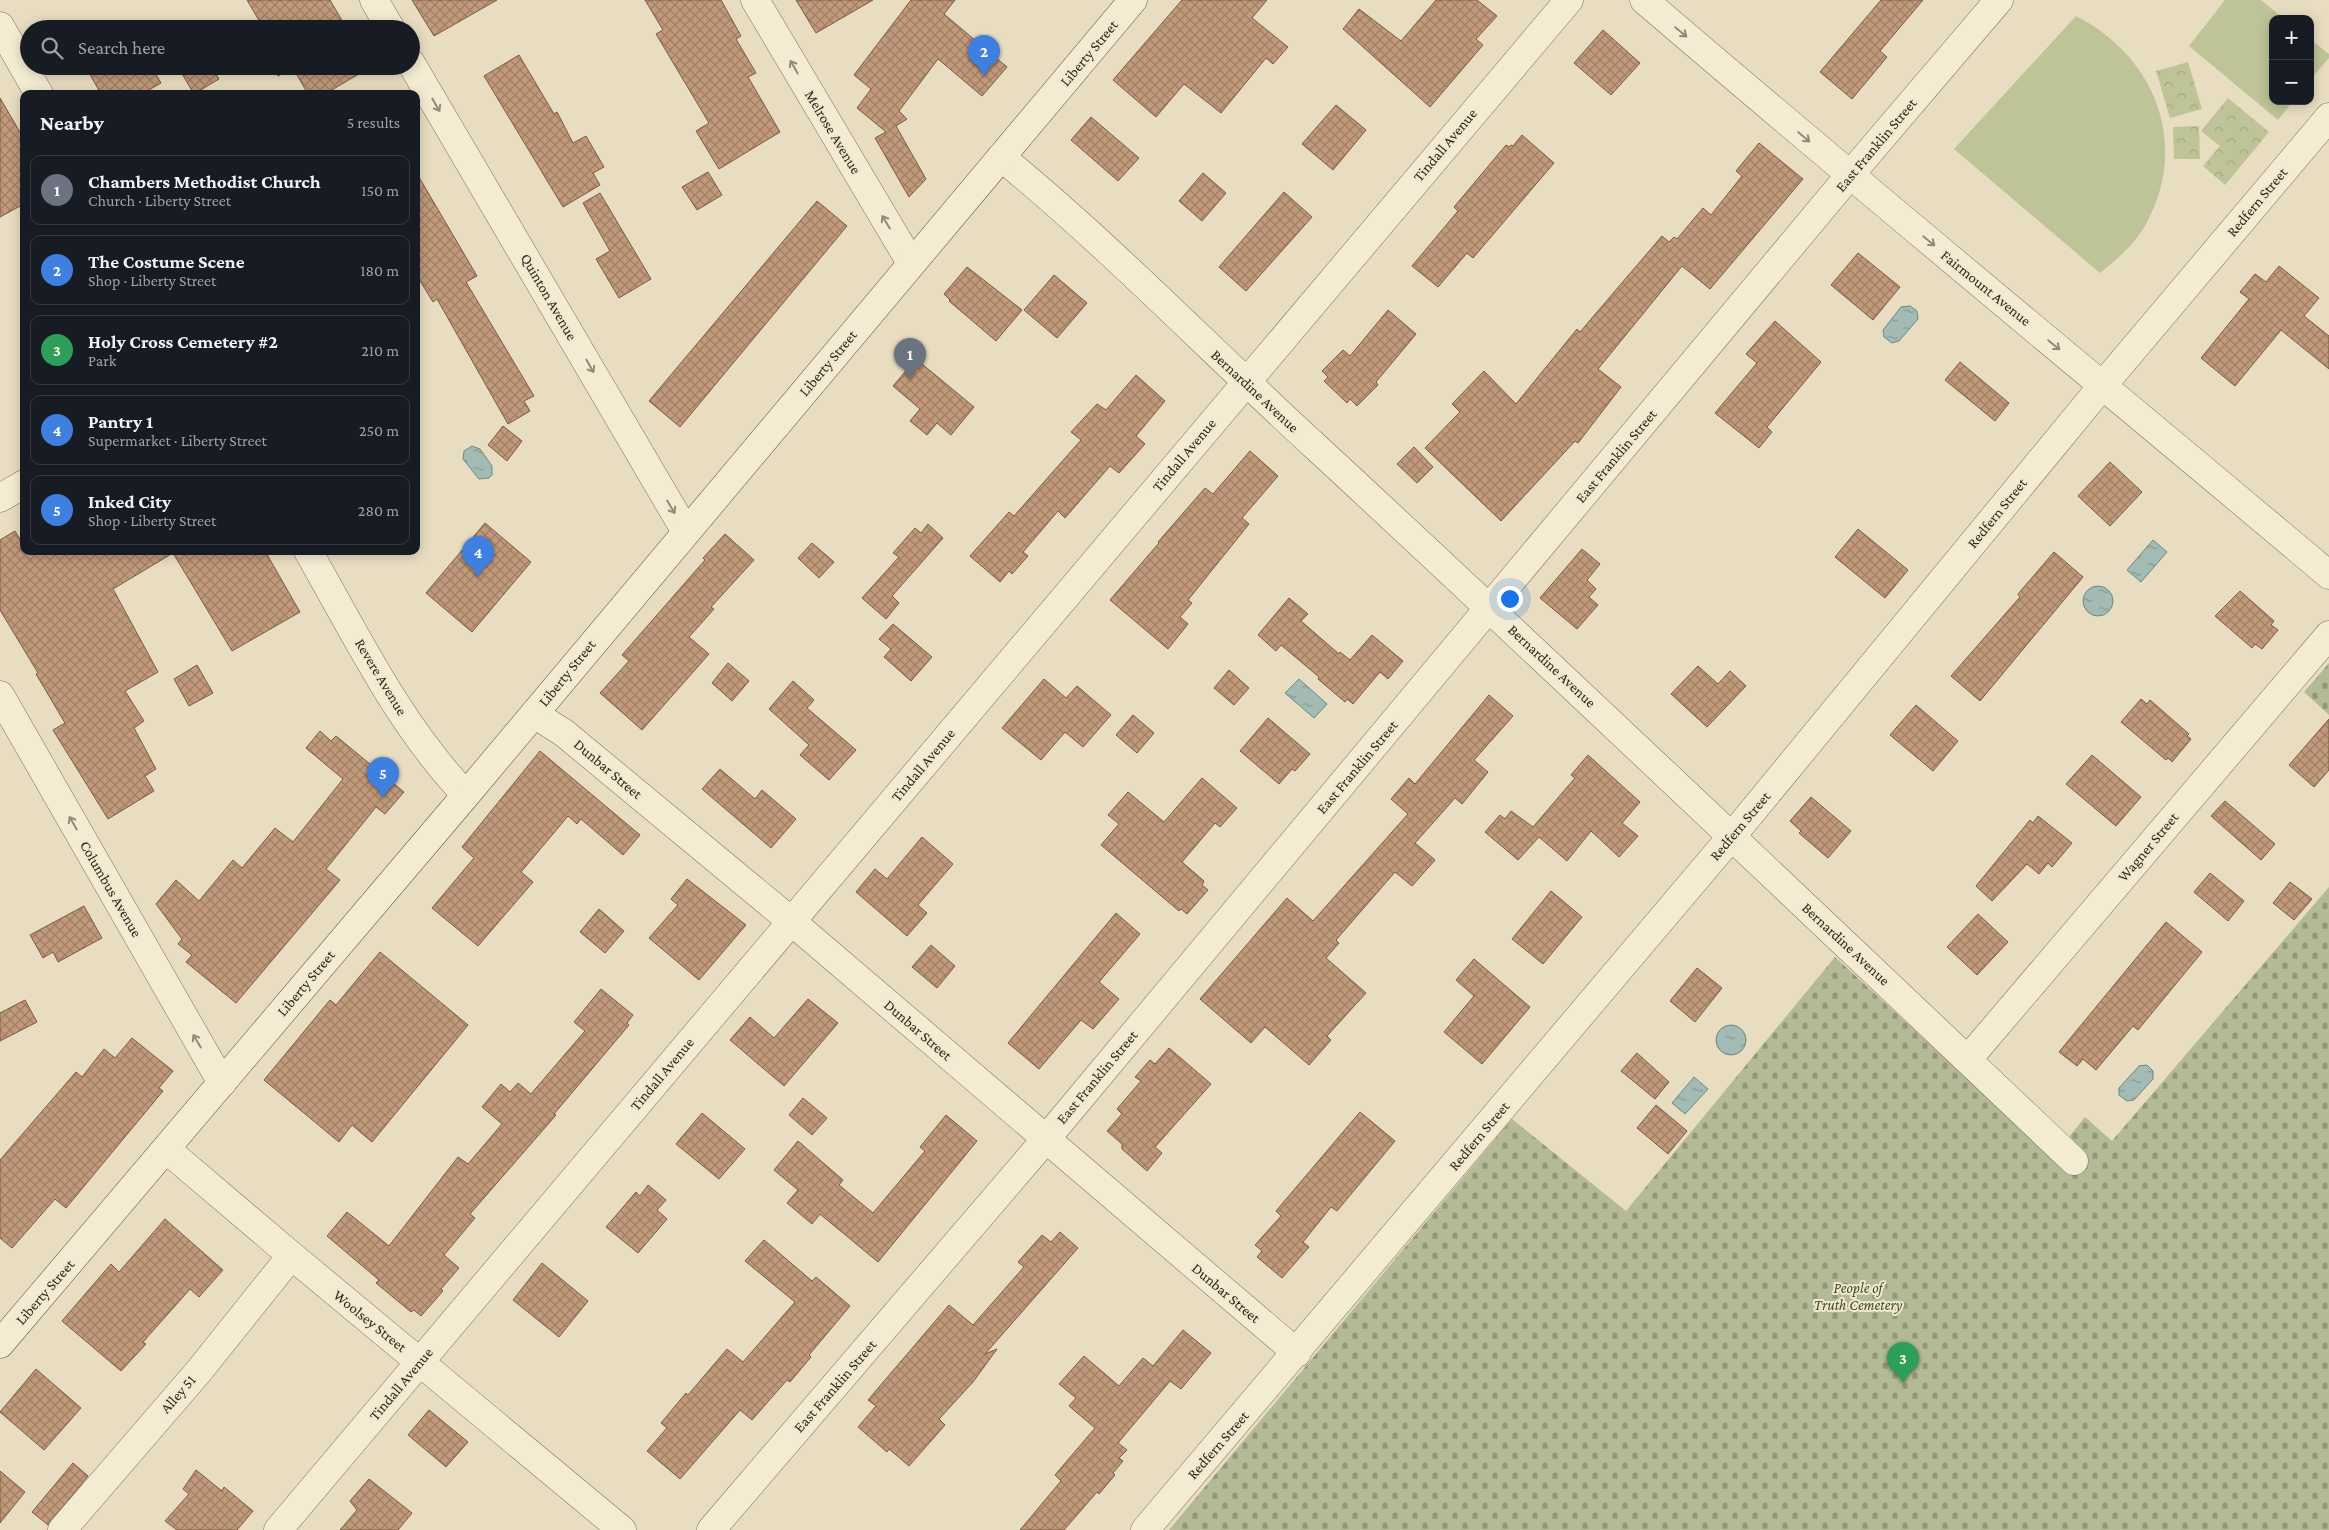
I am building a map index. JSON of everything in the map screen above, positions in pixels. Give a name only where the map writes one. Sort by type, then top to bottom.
[{"type":"street","points":[[374,0],[386,20]]},
{"type":"street","name":"Melrose Avenue","points":[[755,0],[911,263]]},
{"type":"street","name":"Liberty Street","points":[[1,1339],[166,1149],[466,795],[1133,0]]},
{"type":"street","name":"Tindall Avenue","points":[[278,1530],[1568,0]]},
{"type":"street","name":"Fairmount Avenue","points":[[1644,0],[1850,176],[2329,575]]},
{"type":"street","name":"East Franklin Street","points":[[711,1530],[1046,1139],[1999,0]]},
{"type":"street","points":[[0,26],[20,61]]},
{"type":"street","points":[[28,75],[37,90]]},
{"type":"street","name":"Quinton Avenue","points":[[418,75],[686,532]]},
{"type":"street","name":"Redfern Street","points":[[1145,1530],[1297,1353],[1732,836],[2103,385],[2329,117]]},
{"type":"street","name":"Bernardine Avenue","points":[[1001,157],[1091,235],[1245,382],[1490,608],[2074,1161]]},
{"type":"street","points":[[0,498],[20,486]]},
{"type":"street","name":"Revere Avenue","points":[[310,555],[373,664],[424,746],[440,768],[466,795]]},
{"type":"street","name":"Wagner Street","points":[[1968,1060],[2329,635]]},
{"type":"street","name":"Columbus Avenue","points":[[0,695],[222,1082]]},
{"type":"street","name":"Dunbar Street","points":[[534,714],[564,733],[791,921],[1297,1353]]},
{"type":"street","name":"Woolsey Street","points":[[166,1149],[291,1256],[622,1530]]},
{"type":"street","name":"Alley 51","points":[[62,1530],[199,1370],[291,1256]]},
{"type":"green space","points":[[2225,0],[2261,0],[2279,15],[2269,15],[2269,105],[2290,105],[2278,120],[2189,46]]},
{"type":"green space","points":[[2076,16],[2103,33],[2126,54],[2144,78],[2157,105],[2164,134],[2165,163],[2159,194],[2146,224],[2131,245],[2100,273],[1954,149]]},
{"type":"green space","points":[[2314,42],[2329,54],[2329,58],[2314,75]]},
{"type":"green space","points":[[2188,62],[2202,109],[2170,118],[2156,71]]},
{"type":"green space","points":[[2228,98],[2269,132],[2225,185],[2203,166],[2220,146],[2201,131]]},
{"type":"green space","points":[[2199,126],[2200,159],[2174,159],[2173,127]]},
{"type":"green space","points":[[2329,663],[2329,715],[2304,692]]},
{"type":"green space","name":"People of Truth Cemetery","points":[[2329,887],[2329,1530],[1169,1530],[1512,1119],[1626,1211],[1835,957],[2053,1157],[2085,1117],[2112,1141]]},
{"type":"water","points":[[1910,306],[1917,311],[1918,319],[1899,341],[1892,343],[1884,337],[1883,330],[1901,307]]},
{"type":"water","points":[[472,446],[480,449],[492,466],[492,475],[489,478],[479,479],[463,459],[464,451]]},
{"type":"water","points":[[2153,540],[2167,552],[2141,582],[2127,570]]},
{"type":"water","points":[[2098,586],[2104,587],[2112,595],[2112,607],[2104,615],[2098,616],[2092,615],[2084,607],[2083,601],[2084,595],[2092,587]]},
{"type":"water","points":[[1299,679],[1327,704],[1314,718],[1285,693]]},
{"type":"water","points":[[1731,1025],[1737,1026],[1745,1034],[1745,1046],[1737,1054],[1731,1055],[1725,1054],[1717,1046],[1716,1040],[1717,1034],[1725,1026]]},
{"type":"water","points":[[2147,1065],[2153,1071],[2153,1079],[2134,1100],[2127,1101],[2119,1095],[2119,1088],[2139,1066]]},
{"type":"water","points":[[1694,1077],[1708,1089],[1685,1114],[1672,1103]]},
{"type":"building","points":[[247,0],[330,0],[342,20],[259,20]]},
{"type":"building","points":[[412,0],[497,0],[434,36]]},
{"type":"building","points":[[645,0],[721,0],[741,36],[736,39],[756,73],[748,77],[780,132],[719,169],[696,131],[709,123],[656,34],[663,30]]},
{"type":"building","points":[[796,0],[873,0],[816,33]]},
{"type":"building","points":[[911,0],[955,0],[944,14],[1007,67],[982,96],[938,59],[899,111],[907,119],[896,126],[926,179],[909,197],[875,138],[886,132],[857,108],[871,89],[854,75]]},
{"type":"building","points":[[1182,0],[1267,0],[1252,18],[1288,47],[1273,64],[1266,58],[1221,113],[1184,84],[1156,117],[1113,80]]},
{"type":"building","points":[[1436,0],[1477,0],[1497,16],[1476,39],[1483,45],[1430,107],[1343,29],[1359,9],[1401,41]]},
{"type":"building","points":[[1881,0],[1923,0],[1880,51],[1887,57],[1852,99],[1820,72]]},
{"type":"building","points":[[1603,30],[1640,63],[1611,95],[1574,63]]},
{"type":"building","points":[[519,55],[554,114],[557,112],[573,143],[586,136],[604,167],[593,173],[600,185],[563,207],[484,76]]},
{"type":"building","points":[[90,75],[156,75],[161,83],[149,90],[99,90]]},
{"type":"building","points":[[183,75],[217,75],[219,79],[201,90],[192,90]]},
{"type":"building","points":[[297,75],[357,75],[332,90],[306,90]]},
{"type":"building","points":[[0,98],[20,132],[20,206],[0,217]]},
{"type":"building","points":[[1336,105],[1366,130],[1333,170],[1302,144]]},
{"type":"building","points":[[1091,117],[1139,158],[1118,181],[1071,140]]},
{"type":"building","points":[[1522,135],[1554,163],[1473,258],[1467,253],[1438,287],[1412,266],[1458,211],[1454,207],[1506,145],[1509,147],[1513,146]]},
{"type":"building","points":[[1759,143],[1803,179],[1710,289],[1682,266],[1598,369],[1621,387],[1578,443],[1575,441],[1501,521],[1425,448],[1460,412],[1452,404],[1484,371],[1516,404],[1577,329],[1580,332],[1662,236],[1669,242],[1674,237],[1677,239],[1703,208],[1711,215],[1742,176],[1736,171]]},
{"type":"building","points":[[708,172],[722,195],[697,210],[682,187]]},
{"type":"building","points":[[1203,173],[1226,193],[1202,221],[1179,201]]},
{"type":"building","points":[[420,179],[477,276],[466,282],[534,396],[524,401],[530,411],[508,424],[437,299],[433,302],[420,281]]},
{"type":"building","points":[[1284,192],[1312,217],[1246,291],[1219,267]]},
{"type":"building","points":[[600,193],[651,279],[619,298],[596,259],[610,251],[583,203]]},
{"type":"building","points":[[817,201],[847,226],[680,427],[649,401]]},
{"type":"building","points":[[1858,253],[1900,287],[1873,320],[1831,285]]},
{"type":"building","points":[[2279,266],[2319,298],[2304,316],[2329,336],[2329,369],[2281,330],[2235,386],[2201,358],[2249,299],[2240,292],[2255,274],[2266,282]]},
{"type":"building","points":[[967,267],[1022,310],[996,341],[949,301],[944,294]]},
{"type":"building","points":[[1054,275],[1087,303],[1057,338],[1024,310]]},
{"type":"building","points":[[1388,310],[1416,334],[1376,382],[1378,385],[1357,406],[1350,399],[1347,403],[1324,381],[1328,377],[1322,371],[1343,350],[1350,356]]},
{"type":"building","points":[[1775,321],[1821,362],[1767,427],[1772,432],[1759,448],[1715,413],[1757,363],[1746,354]]},
{"type":"building","points":[[916,359],[974,407],[951,435],[937,423],[927,435],[910,421],[920,409],[893,386]]},
{"type":"building","points":[[1960,362],[2009,403],[1995,421],[1945,380]]},
{"type":"building","points":[[1136,375],[1165,401],[1136,436],[1145,444],[1119,473],[1110,466],[1065,518],[1058,511],[1023,552],[1028,556],[1012,574],[1009,571],[1000,582],[970,556],[1009,512],[1014,516],[1081,440],[1071,432],[1097,404],[1106,410]]},
{"type":"building","points":[[503,426],[522,441],[507,461],[488,445]]},
{"type":"building","points":[[1414,447],[1433,467],[1417,483],[1397,464]]},
{"type":"building","points":[[1250,451],[1278,476],[1242,518],[1249,524],[1188,600],[1192,603],[1180,617],[1188,624],[1168,649],[1110,600],[1205,488],[1213,494]]},
{"type":"building","points":[[2110,462],[2142,492],[2110,526],[2078,496]]},
{"type":"building","points":[[485,523],[531,562],[472,632],[426,593]]},
{"type":"building","points":[[928,524],[943,538],[892,596],[899,603],[886,619],[862,598],[899,557],[893,553],[915,528],[921,533]]},
{"type":"building","points":[[1858,529],[1908,570],[1885,598],[1835,557]]},
{"type":"building","points":[[15,531],[20,539],[20,555],[170,555],[113,589],[158,672],[125,691],[144,721],[134,728],[156,769],[145,776],[154,791],[108,819],[53,730],[65,723],[36,674],[38,673],[0,610],[0,540]]},
{"type":"building","points":[[725,534],[754,560],[711,607],[714,609],[689,637],[709,654],[642,730],[600,693],[629,661],[622,655],[705,560],[703,558]]},
{"type":"building","points":[[812,543],[834,562],[819,578],[798,558]]},
{"type":"building","points":[[1582,549],[1600,564],[1587,580],[1596,589],[1589,597],[1598,605],[1577,629],[1540,598]]},
{"type":"building","points":[[2054,552],[2083,577],[1980,701],[1951,676],[2020,597],[2018,594]]},
{"type":"building","points":[[174,555],[267,555],[300,612],[232,651]]},
{"type":"building","points":[[2240,591],[2274,621],[2271,625],[2278,630],[2262,649],[2255,644],[2252,648],[2215,616]]},
{"type":"building","points":[[1289,598],[1308,614],[1301,621],[1339,654],[1340,652],[1350,660],[1372,635],[1403,661],[1388,679],[1380,672],[1353,704],[1347,699],[1345,702],[1281,645],[1276,651],[1258,635]]},
{"type":"building","points":[[893,624],[932,657],[911,681],[884,657],[891,649],[879,639]]},
{"type":"building","points":[[728,663],[749,681],[732,701],[712,683]]},
{"type":"building","points":[[197,665],[213,693],[189,706],[174,679]]},
{"type":"building","points":[[1698,666],[1718,684],[1730,671],[1746,686],[1707,727],[1671,694]]},
{"type":"building","points":[[1229,670],[1249,688],[1234,705],[1214,688]]},
{"type":"building","points":[[1044,679],[1066,698],[1077,686],[1111,715],[1083,747],[1065,732],[1041,760],[1002,728]]},
{"type":"building","points":[[793,681],[814,700],[807,708],[856,750],[829,780],[800,755],[809,745],[769,709]]},
{"type":"building","points":[[1489,695],[1513,716],[1474,760],[1488,772],[1462,804],[1455,798],[1415,843],[1435,860],[1412,886],[1395,872],[1336,940],[1339,943],[1326,958],[1366,993],[1327,1036],[1331,1040],[1309,1065],[1265,1027],[1251,1043],[1200,999],[1287,898],[1313,921],[1408,814],[1391,799],[1409,778],[1415,784]]},
{"type":"building","points":[[2141,699],[2147,704],[2150,700],[2189,734],[2187,736],[2191,739],[2172,762],[2168,758],[2166,760],[2121,722]]},
{"type":"building","points":[[1916,705],[1958,741],[1933,771],[1890,735]]},
{"type":"building","points":[[1133,715],[1154,733],[1137,753],[1116,735]]},
{"type":"building","points":[[1268,718],[1310,754],[1295,771],[1292,769],[1279,784],[1240,751]]},
{"type":"building","points":[[2329,719],[2329,770],[2314,787],[2289,765]]},
{"type":"building","points":[[320,731],[331,741],[336,736],[404,792],[385,814],[376,807],[326,869],[340,880],[236,1003],[186,962],[192,955],[178,944],[182,939],[156,904],[176,880],[199,901],[233,860],[242,868],[275,828],[293,842],[343,779],[306,748]]},
{"type":"building","points":[[540,751],[640,835],[623,855],[581,819],[577,824],[568,816],[521,872],[533,882],[478,946],[432,908],[474,858],[462,847]]},
{"type":"building","points":[[1588,755],[1640,802],[1622,823],[1638,836],[1619,857],[1591,831],[1567,861],[1539,837],[1518,860],[1485,832],[1500,815],[1505,819],[1511,811],[1533,827],[1575,778],[1571,775]]},
{"type":"building","points":[[2092,755],[2141,797],[2116,826],[2066,784]]},
{"type":"building","points":[[720,769],[755,799],[762,790],[796,819],[771,848],[702,789]]},
{"type":"building","points":[[1202,778],[1237,808],[1220,827],[1215,823],[1182,862],[1204,881],[1202,885],[1208,890],[1187,914],[1181,909],[1179,911],[1101,845],[1119,824],[1108,815],[1128,792],[1164,822]]},
{"type":"building","points":[[1811,797],[1851,831],[1828,858],[1799,833],[1801,831],[1790,821]]},
{"type":"building","points":[[2225,801],[2275,844],[2261,860],[2211,816]]},
{"type":"building","points":[[2038,816],[2072,843],[2052,867],[2048,863],[2039,874],[2027,864],[1992,901],[1976,886],[2030,820],[2033,823]]},
{"type":"building","points":[[922,837],[953,864],[918,905],[927,913],[907,936],[856,892],[875,869],[887,879]]},
{"type":"building","points":[[2210,873],[2244,901],[2228,921],[2194,892]]},
{"type":"building","points":[[687,879],[746,925],[699,980],[649,938],[678,905],[671,899]]},
{"type":"building","points":[[2290,882],[2312,899],[2294,920],[2273,903]]},
{"type":"building","points":[[1551,891],[1582,917],[1543,964],[1512,939]]},
{"type":"building","points":[[84,906],[102,938],[58,962],[53,952],[43,958],[30,935]]},
{"type":"building","points":[[599,909],[624,931],[605,953],[580,932]]},
{"type":"building","points":[[1116,913],[1140,934],[1099,982],[1119,999],[1093,1029],[1081,1020],[1039,1069],[1008,1043]]},
{"type":"building","points":[[1978,914],[2008,942],[1977,975],[1947,947]]},
{"type":"building","points":[[2166,922],[2202,952],[2138,1030],[2133,1026],[2096,1070],[2083,1059],[2077,1066],[2059,1052]]},
{"type":"building","points":[[931,945],[955,966],[937,988],[912,967]]},
{"type":"building","points":[[380,952],[468,1025],[372,1142],[352,1125],[339,1142],[264,1080],[330,1000],[336,1005]]},
{"type":"building","points":[[1474,959],[1530,1007],[1482,1064],[1444,1032],[1474,996],[1456,980]]},
{"type":"building","points":[[1697,968],[1722,988],[1695,1022],[1670,1001]]},
{"type":"building","points":[[601,989],[633,1015],[627,1023],[629,1025],[554,1114],[556,1115],[470,1214],[475,1218],[444,1255],[459,1268],[441,1289],[443,1291],[421,1316],[414,1310],[411,1312],[376,1283],[379,1280],[327,1236],[347,1212],[389,1246],[458,1157],[468,1164],[502,1124],[482,1107],[501,1084],[510,1092],[518,1083],[531,1094],[585,1031],[574,1022]]},
{"type":"building","points":[[808,999],[838,1023],[784,1086],[730,1040],[750,1017],[774,1038]]},
{"type":"building","points":[[25,1000],[37,1022],[0,1041],[0,1013]]},
{"type":"building","points":[[132,1038],[173,1071],[159,1088],[163,1091],[66,1208],[55,1199],[12,1248],[0,1238],[0,1160],[76,1072],[82,1077],[104,1049],[115,1058]]},
{"type":"building","points":[[1169,1048],[1211,1084],[1155,1147],[1162,1153],[1147,1171],[1122,1149],[1122,1144],[1107,1131],[1122,1114],[1117,1109],[1141,1081],[1135,1077],[1150,1060],[1155,1064]]},
{"type":"building","points":[[1637,1053],[1669,1082],[1655,1099],[1621,1071]]},
{"type":"building","points":[[803,1098],[827,1118],[812,1135],[789,1115]]},
{"type":"building","points":[[1656,1105],[1687,1131],[1668,1154],[1637,1128]]},
{"type":"building","points":[[1360,1112],[1395,1141],[1337,1211],[1331,1207],[1303,1242],[1309,1247],[1282,1278],[1257,1257],[1262,1251],[1255,1245],[1281,1216],[1276,1211]]},
{"type":"building","points":[[702,1113],[745,1149],[719,1179],[676,1144]]},
{"type":"building","points":[[946,1115],[977,1141],[878,1262],[820,1214],[812,1224],[787,1203],[798,1190],[774,1170],[798,1141],[843,1180],[839,1185],[873,1213],[925,1151],[920,1147]]},
{"type":"building","points":[[648,1185],[666,1200],[657,1210],[667,1219],[638,1253],[606,1227],[636,1192],[640,1196]]},
{"type":"building","points":[[165,1219],[223,1270],[199,1297],[190,1289],[143,1342],[146,1344],[121,1371],[62,1321],[111,1264],[119,1272]]},
{"type":"building","points":[[1060,1232],[1078,1248],[985,1354],[997,1349],[973,1382],[939,1419],[945,1425],[909,1466],[889,1449],[887,1452],[858,1427],[876,1406],[868,1400],[949,1305],[973,1325],[1024,1267],[1018,1262],[1042,1235],[1051,1242]]},
{"type":"building","points":[[764,1240],[812,1281],[816,1277],[850,1306],[809,1355],[811,1357],[790,1382],[787,1380],[752,1420],[740,1410],[680,1479],[647,1451],[667,1428],[661,1423],[686,1393],[688,1395],[727,1349],[743,1362],[795,1302],[745,1261]]},
{"type":"building","points":[[542,1263],[588,1301],[559,1337],[513,1300]]},
{"type":"building","points":[[1183,1330],[1211,1353],[1181,1389],[1170,1381],[1118,1443],[1127,1450],[1119,1458],[1123,1461],[1113,1473],[1115,1475],[1099,1494],[1097,1492],[1064,1530],[1020,1530],[1061,1481],[1055,1475],[1095,1428],[1069,1406],[1076,1398],[1059,1384],[1084,1356],[1119,1386],[1143,1358],[1153,1366]]},
{"type":"building","points":[[36,1369],[81,1408],[44,1450],[0,1412]]},
{"type":"building","points":[[429,1410],[468,1442],[446,1467],[408,1435]]},
{"type":"building","points":[[73,1463],[88,1476],[48,1525],[32,1512]]},
{"type":"building","points":[[196,1470],[222,1491],[224,1487],[253,1511],[237,1530],[177,1530],[165,1521],[189,1494],[183,1489]]},
{"type":"building","points":[[0,1471],[25,1492],[0,1523]]},
{"type":"building","points":[[369,1479],[412,1513],[398,1530],[340,1530],[357,1510],[350,1501]]},
{"type":"place","name":"The Costume Scene","points":[[984,76]]},
{"type":"place","name":"Chambers Methodist Church","points":[[910,379]]},
{"type":"place","name":"Pantry 1","points":[[478,577]]},
{"type":"place","name":"Inked City","points":[[383,798]]},
{"type":"place","name":"Holy Cross Cemetery #2","points":[[1903,1383]]}]
